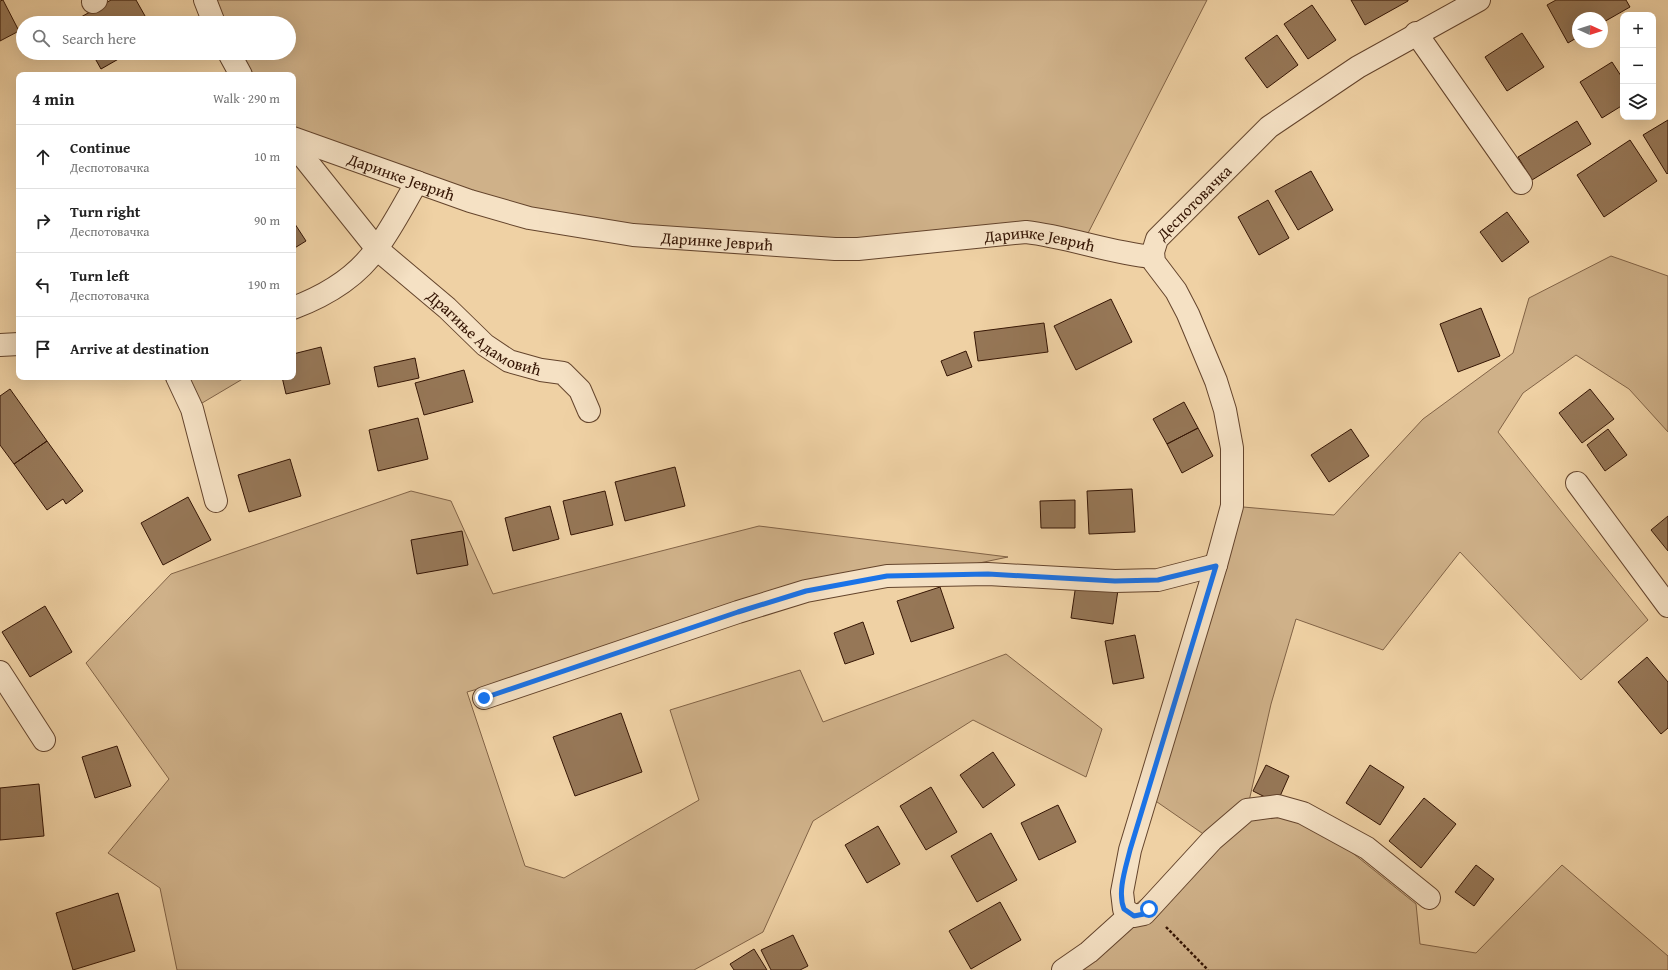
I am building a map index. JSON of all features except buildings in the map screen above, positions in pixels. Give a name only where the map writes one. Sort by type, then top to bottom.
[{"type":"street","points":[[206,0],[212,16]]},
{"type":"street","name":"Деспотовачка","points":[[1139,912],[1122,905],[1122,892],[1130,850],[1216,566],[1232,506],[1232,448],[1225,410],[1216,381],[1188,314],[1176,291],[1156,265],[1152,257],[1157,239],[1269,127],[1358,67],[1416,33],[1479,0]]},
{"type":"street","points":[[1416,33],[1521,184]]},
{"type":"street","points":[[233,60],[239,72]]},
{"type":"street","name":"Даринке Јеврић","points":[[296,139],[470,201],[529,218],[633,235],[835,249],[873,247],[1026,232],[1045,234],[1112,251],[1152,257]]},
{"type":"street","name":"Драгиње Адамовић","points":[[296,148],[377,249],[447,308],[484,345],[509,361],[541,370],[563,373],[580,390],[589,411]]},
{"type":"street","points":[[296,307],[328,293],[349,277],[377,249],[417,182]]},
{"type":"street","points":[[0,345],[16,344]]},
{"type":"street","points":[[178,380],[192,409],[216,501]]},
{"type":"street","points":[[1577,483],[1668,606]]},
{"type":"street","points":[[484,698],[738,612],[813,589],[887,576],[988,574],[1115,581],[1158,580],[1216,566]]},
{"type":"street","points":[[0,672],[44,740]]},
{"type":"street","points":[[1063,970],[1089,952],[1139,912],[1212,840],[1247,810],[1278,806],[1303,813],[1367,848],[1429,898]]},
{"type":"path","points":[[1139,912],[1208,970]]},
{"type":"shaded area","points":[[205,0],[1207,0],[1083,243],[1045,234],[858,249],[529,218],[296,139],[296,72],[239,72],[233,60],[296,60],[296,16],[211,16]]},
{"type":"shaded area","points":[[1611,256],[1668,276],[1668,432],[1629,389],[1576,355],[1523,393],[1498,432],[1648,620],[1581,680],[1460,552],[1383,650],[1296,619],[1271,704],[1247,810],[1303,813],[1416,904],[1420,944],[1476,953],[1562,865],[1668,956],[1668,970],[1058,970],[1212,840],[1147,795],[1232,506],[1334,515],[1423,419],[1513,353],[1529,298]]},
{"type":"shaded area","points":[[178,380],[241,380],[192,409]]},
{"type":"shaded area","points":[[411,491],[451,501],[493,594],[759,526],[1008,557],[778,605],[467,692],[525,866],[564,878],[699,800],[670,710],[800,670],[823,722],[1006,654],[1102,729],[1086,777],[973,720],[813,821],[763,932],[694,970],[177,970],[160,888],[108,853],[169,779],[86,663],[171,574]]},
{"type":"route","points":[[484,698],[738,612],[806,591],[887,576],[988,574],[1115,581],[1158,580],[1216,566],[1130,850],[1124,879],[1122,905],[1126,912],[1130,915],[1139,916],[1144,914],[1149,909]]}]
